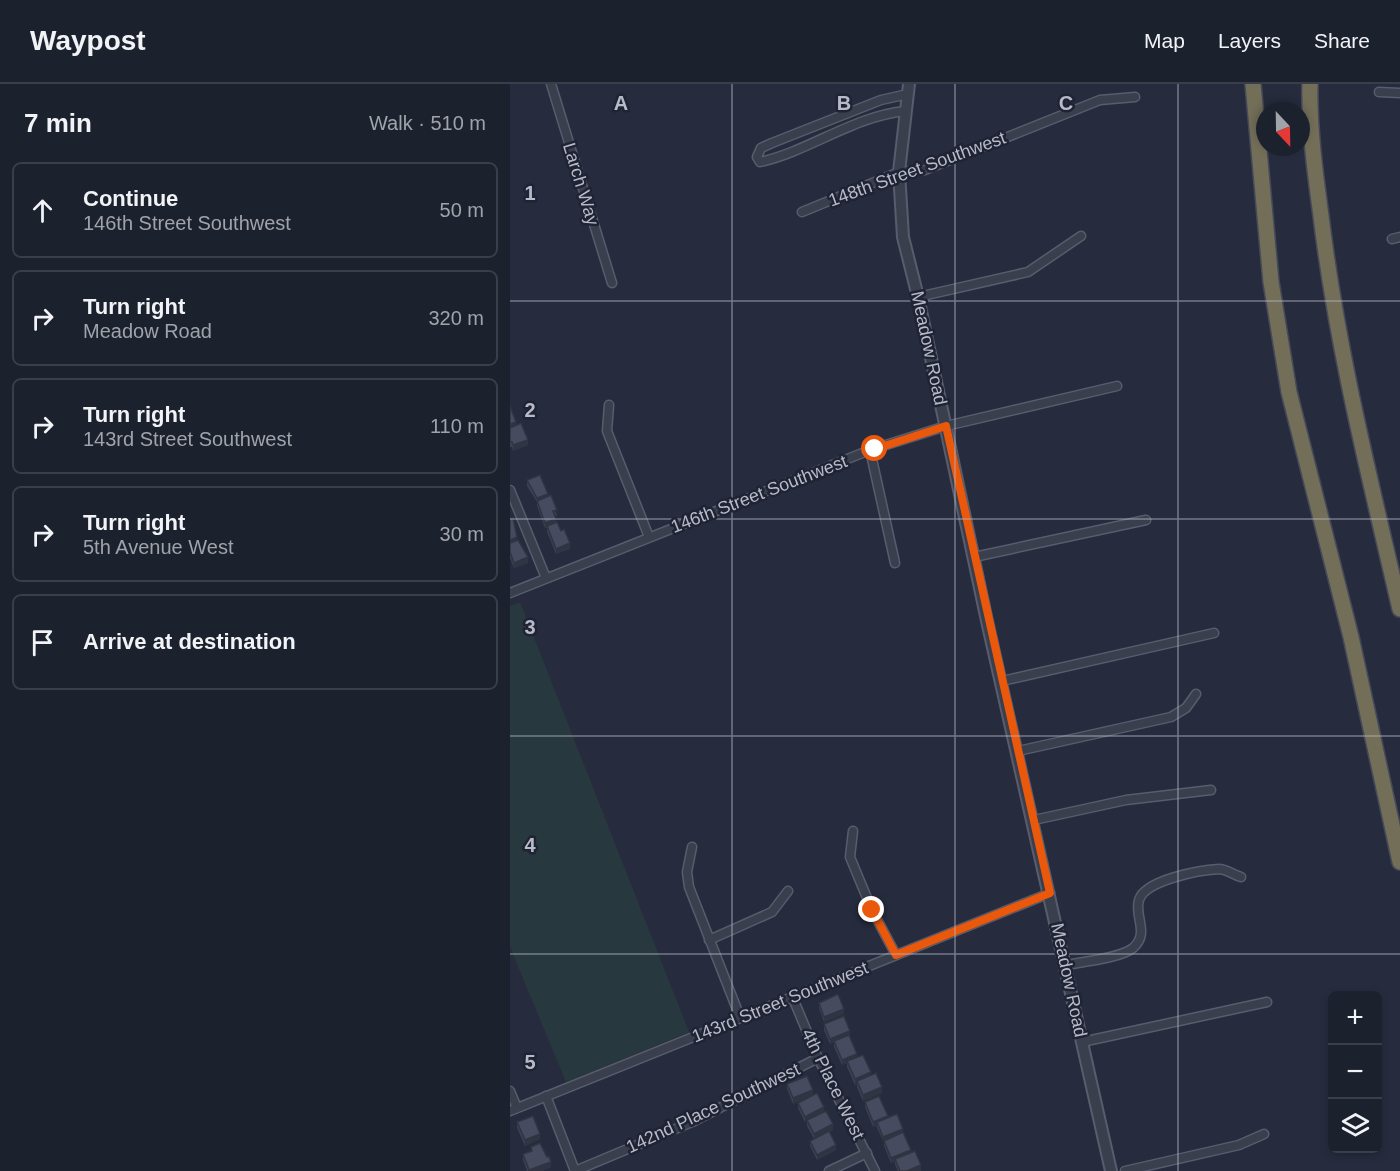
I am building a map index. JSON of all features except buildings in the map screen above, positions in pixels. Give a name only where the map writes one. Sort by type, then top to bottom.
[{"type":"highway","points":[[1252,84],[1271,282],[1289,392],[1351,637],[1400,861]]},
{"type":"highway","points":[[1310,84],[1309,121],[1328,275],[1358,425],[1400,609]]},
{"type":"street","name":"Larch Way","points":[[551,84],[612,283]]},
{"type":"street","name":"Meadow Road","points":[[909,89],[899,172],[903,237],[1111,1171]]},
{"type":"street","points":[[906,111],[863,121],[777,158],[760,162],[757,157],[761,148],[772,143],[909,89]]},
{"type":"street","points":[[1379,92],[1400,93]]},
{"type":"street","name":"148th Street Southwest","points":[[802,212],[899,172],[925,170],[1100,100],[1135,97]]},
{"type":"street","points":[[918,297],[1028,272],[1081,236]]},
{"type":"street","name":"146th Street Southwest","points":[[510,593],[870,450],[946,426],[1118,386]]},
{"type":"street","points":[[609,405],[607,431],[649,537]]},
{"type":"street","points":[[870,450],[895,563]]},
{"type":"street","points":[[510,490],[546,578]]},
{"type":"street","points":[[974,557],[1146,520]]},
{"type":"street","points":[[1002,681],[1214,633]]},
{"type":"street","points":[[1018,750],[1171,717],[1186,708],[1196,694]]},
{"type":"street","points":[[1034,820],[1126,800],[1211,790]]},
{"type":"street","points":[[853,831],[850,858],[872,910],[896,955]]},
{"type":"street","points":[[692,847],[687,872],[689,887],[740,1017]]},
{"type":"street","points":[[1066,965],[1131,950],[1140,941],[1142,933],[1139,900],[1145,890],[1156,882],[1221,869],[1241,877]]},
{"type":"street","points":[[709,940],[772,912],[788,891]]},
{"type":"street","name":"143rd Street Southwest","points":[[514,1109],[1050,893]]},
{"type":"street","name":"4th Place West","points":[[792,996],[818,1059],[875,1171]]},
{"type":"street","points":[[1082,1042],[1267,1002]]},
{"type":"street","name":"142nd Place Southwest","points":[[575,1171],[692,1122],[818,1059]]},
{"type":"street","points":[[510,1091],[514,1109]]},
{"type":"street","points":[[546,1096],[575,1171]]},
{"type":"street","points":[[1125,1171],[1239,1145],[1264,1134]]},
{"type":"street","points":[[829,1171],[867,1154]]},
{"type":"shaded area","points":[[520,602],[689,1032],[566,1082],[510,947],[510,606]]},
{"type":"route","points":[[872,910],[888,936],[896,955],[1050,893],[987,621],[946,426],[875,449]]}]
